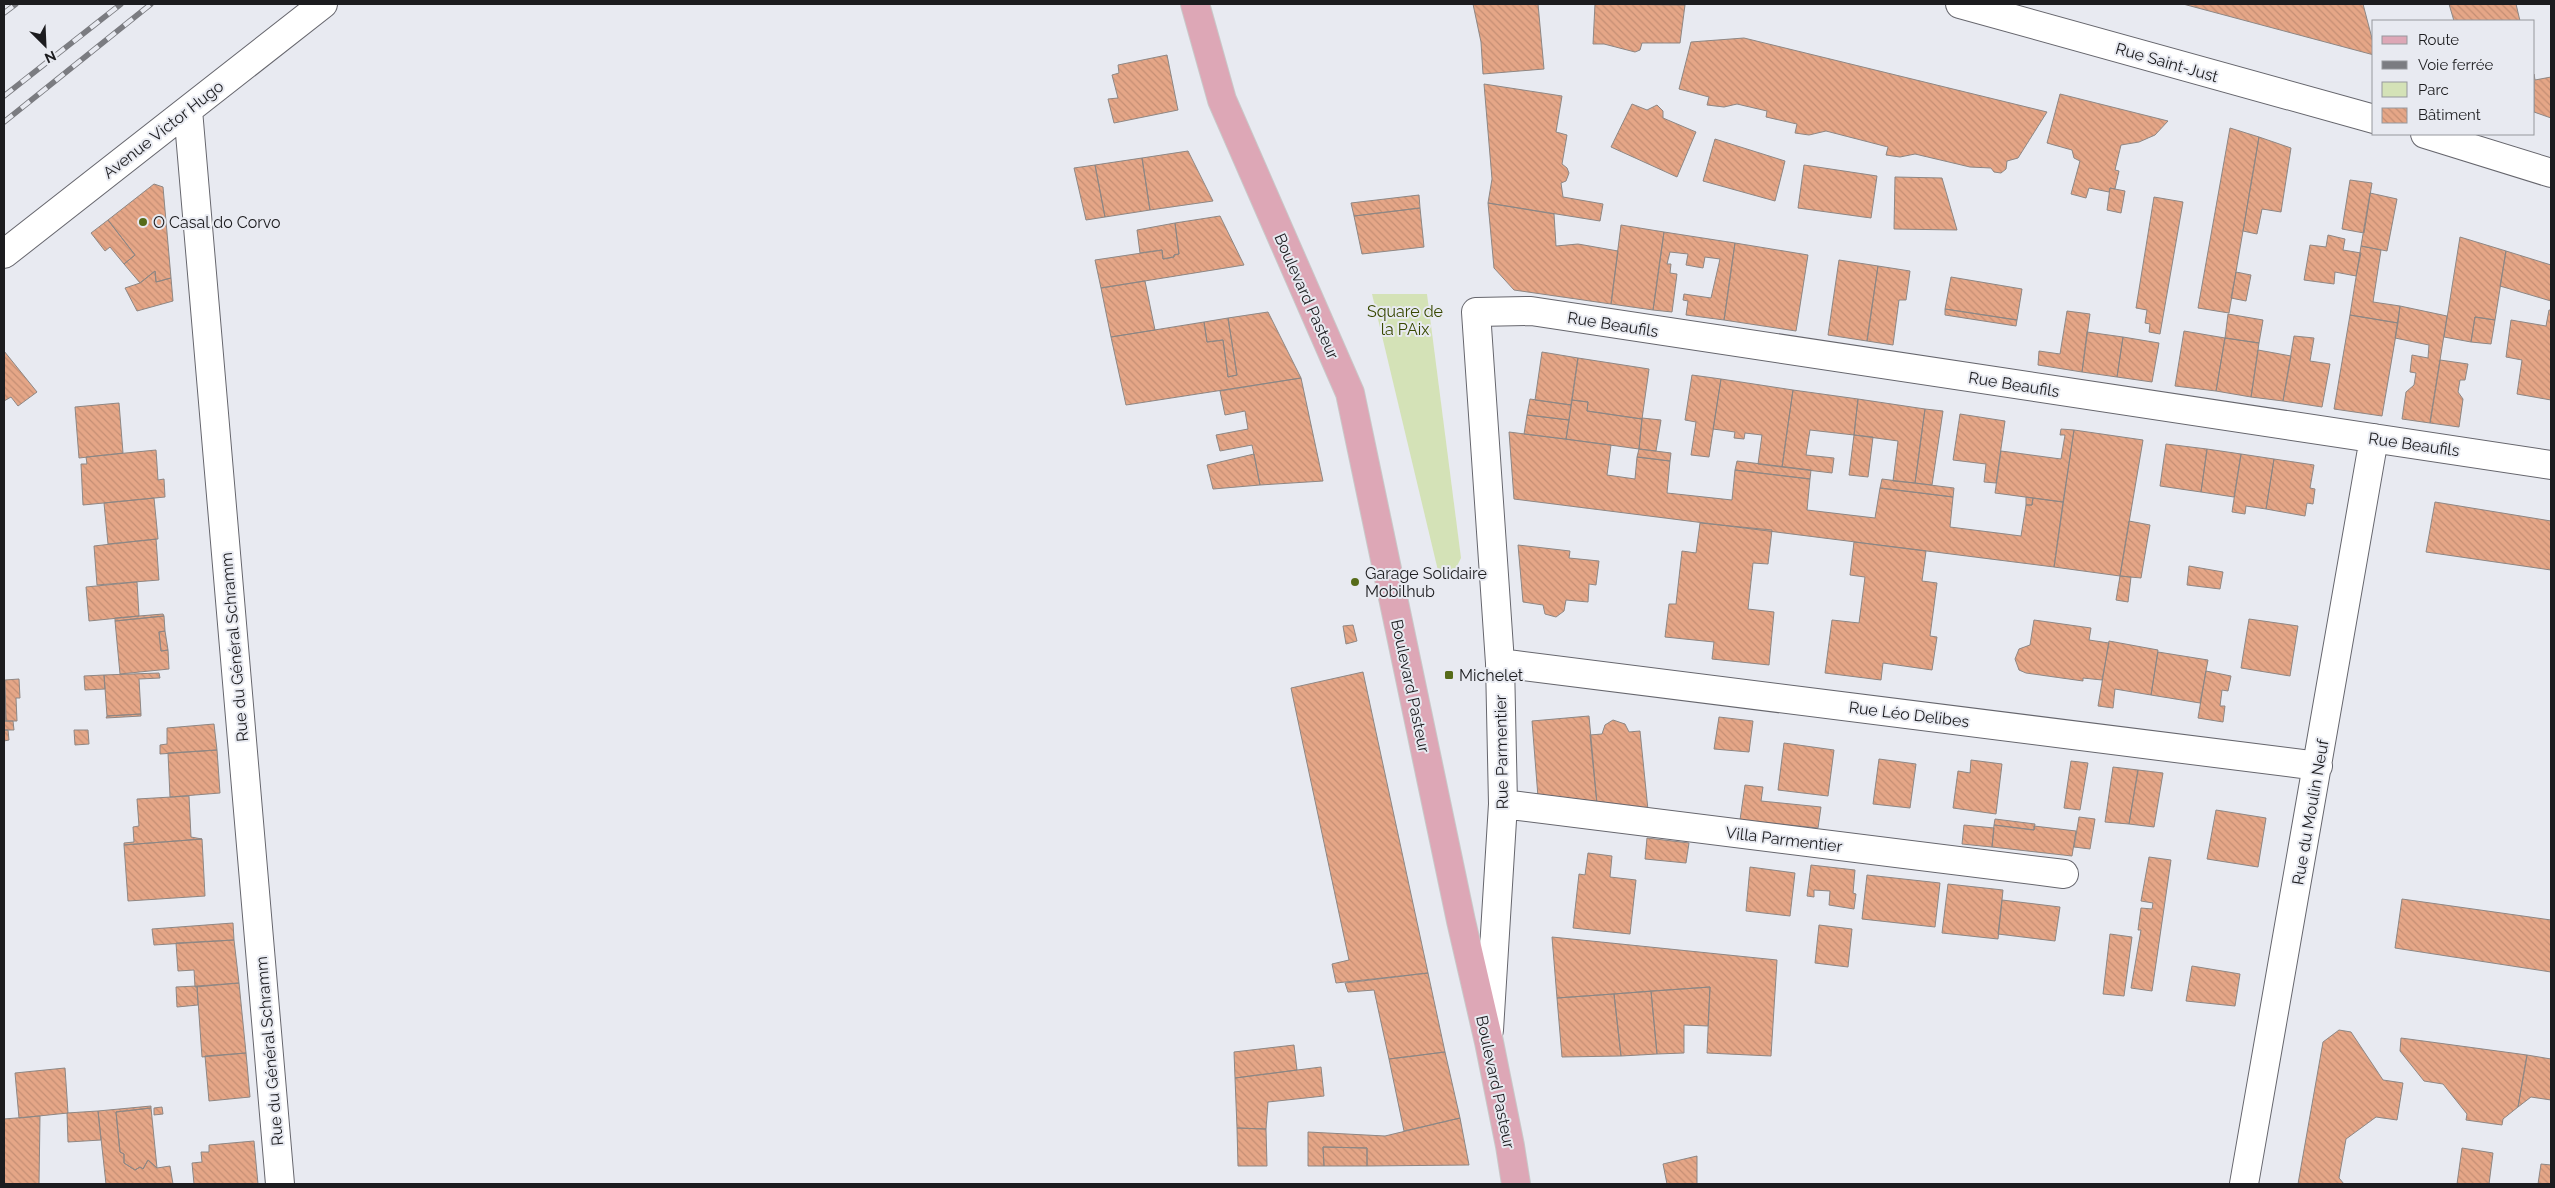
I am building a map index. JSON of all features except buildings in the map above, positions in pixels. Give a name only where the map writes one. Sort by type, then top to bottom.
[{"type":"main road","name":"Boulevard Pasteur","points":[[1195,4],[1222,100],[1350,393],[1461,921],[1489,1042],[1516,1184]]},
{"type":"street","name":"Avenue Victor Hugo","points":[[4,254],[323,4]]},
{"type":"street","name":"Rue Saint-Just","points":[[1960,4],[2372,118]]},
{"type":"street","name":"Rue du Général Schramm","points":[[188,110],[280,1184]]},
{"type":"street","points":[[2428,135],[2551,173]]},
{"type":"street","name":"Rue Beaufils","points":[[1476,312],[1531,311],[2551,464]]},
{"type":"street","name":"Rue Parmentier","points":[[1476,312],[1500,663],[1503,804],[1489,1042]]},
{"type":"street","name":"Rue du Moulin Neuf","points":[[2244,1184],[2374,438]]},
{"type":"street","name":"Rue Léo Delibes","points":[[1500,663],[2318,766]]},
{"type":"street","name":"Villa Parmentier","points":[[1503,804],[2064,874]]},
{"type":"green space","name":"Square de la PAix","points":[[1372,294],[1427,294],[1461,558],[1454,572],[1440,579]]},
{"type":"railway","points":[[4,13],[16,4]]},
{"type":"railway","points":[[4,96],[121,4]]},
{"type":"railway","points":[[4,122],[151,4]]},
{"type":"place","name":"O Casal do Corvo","points":[[143,222]]},
{"type":"place","name":"Garage Solidaire Mobilhub","points":[[1355,582]]},
{"type":"place","name":"Michelet","points":[[1449,675]]}]
